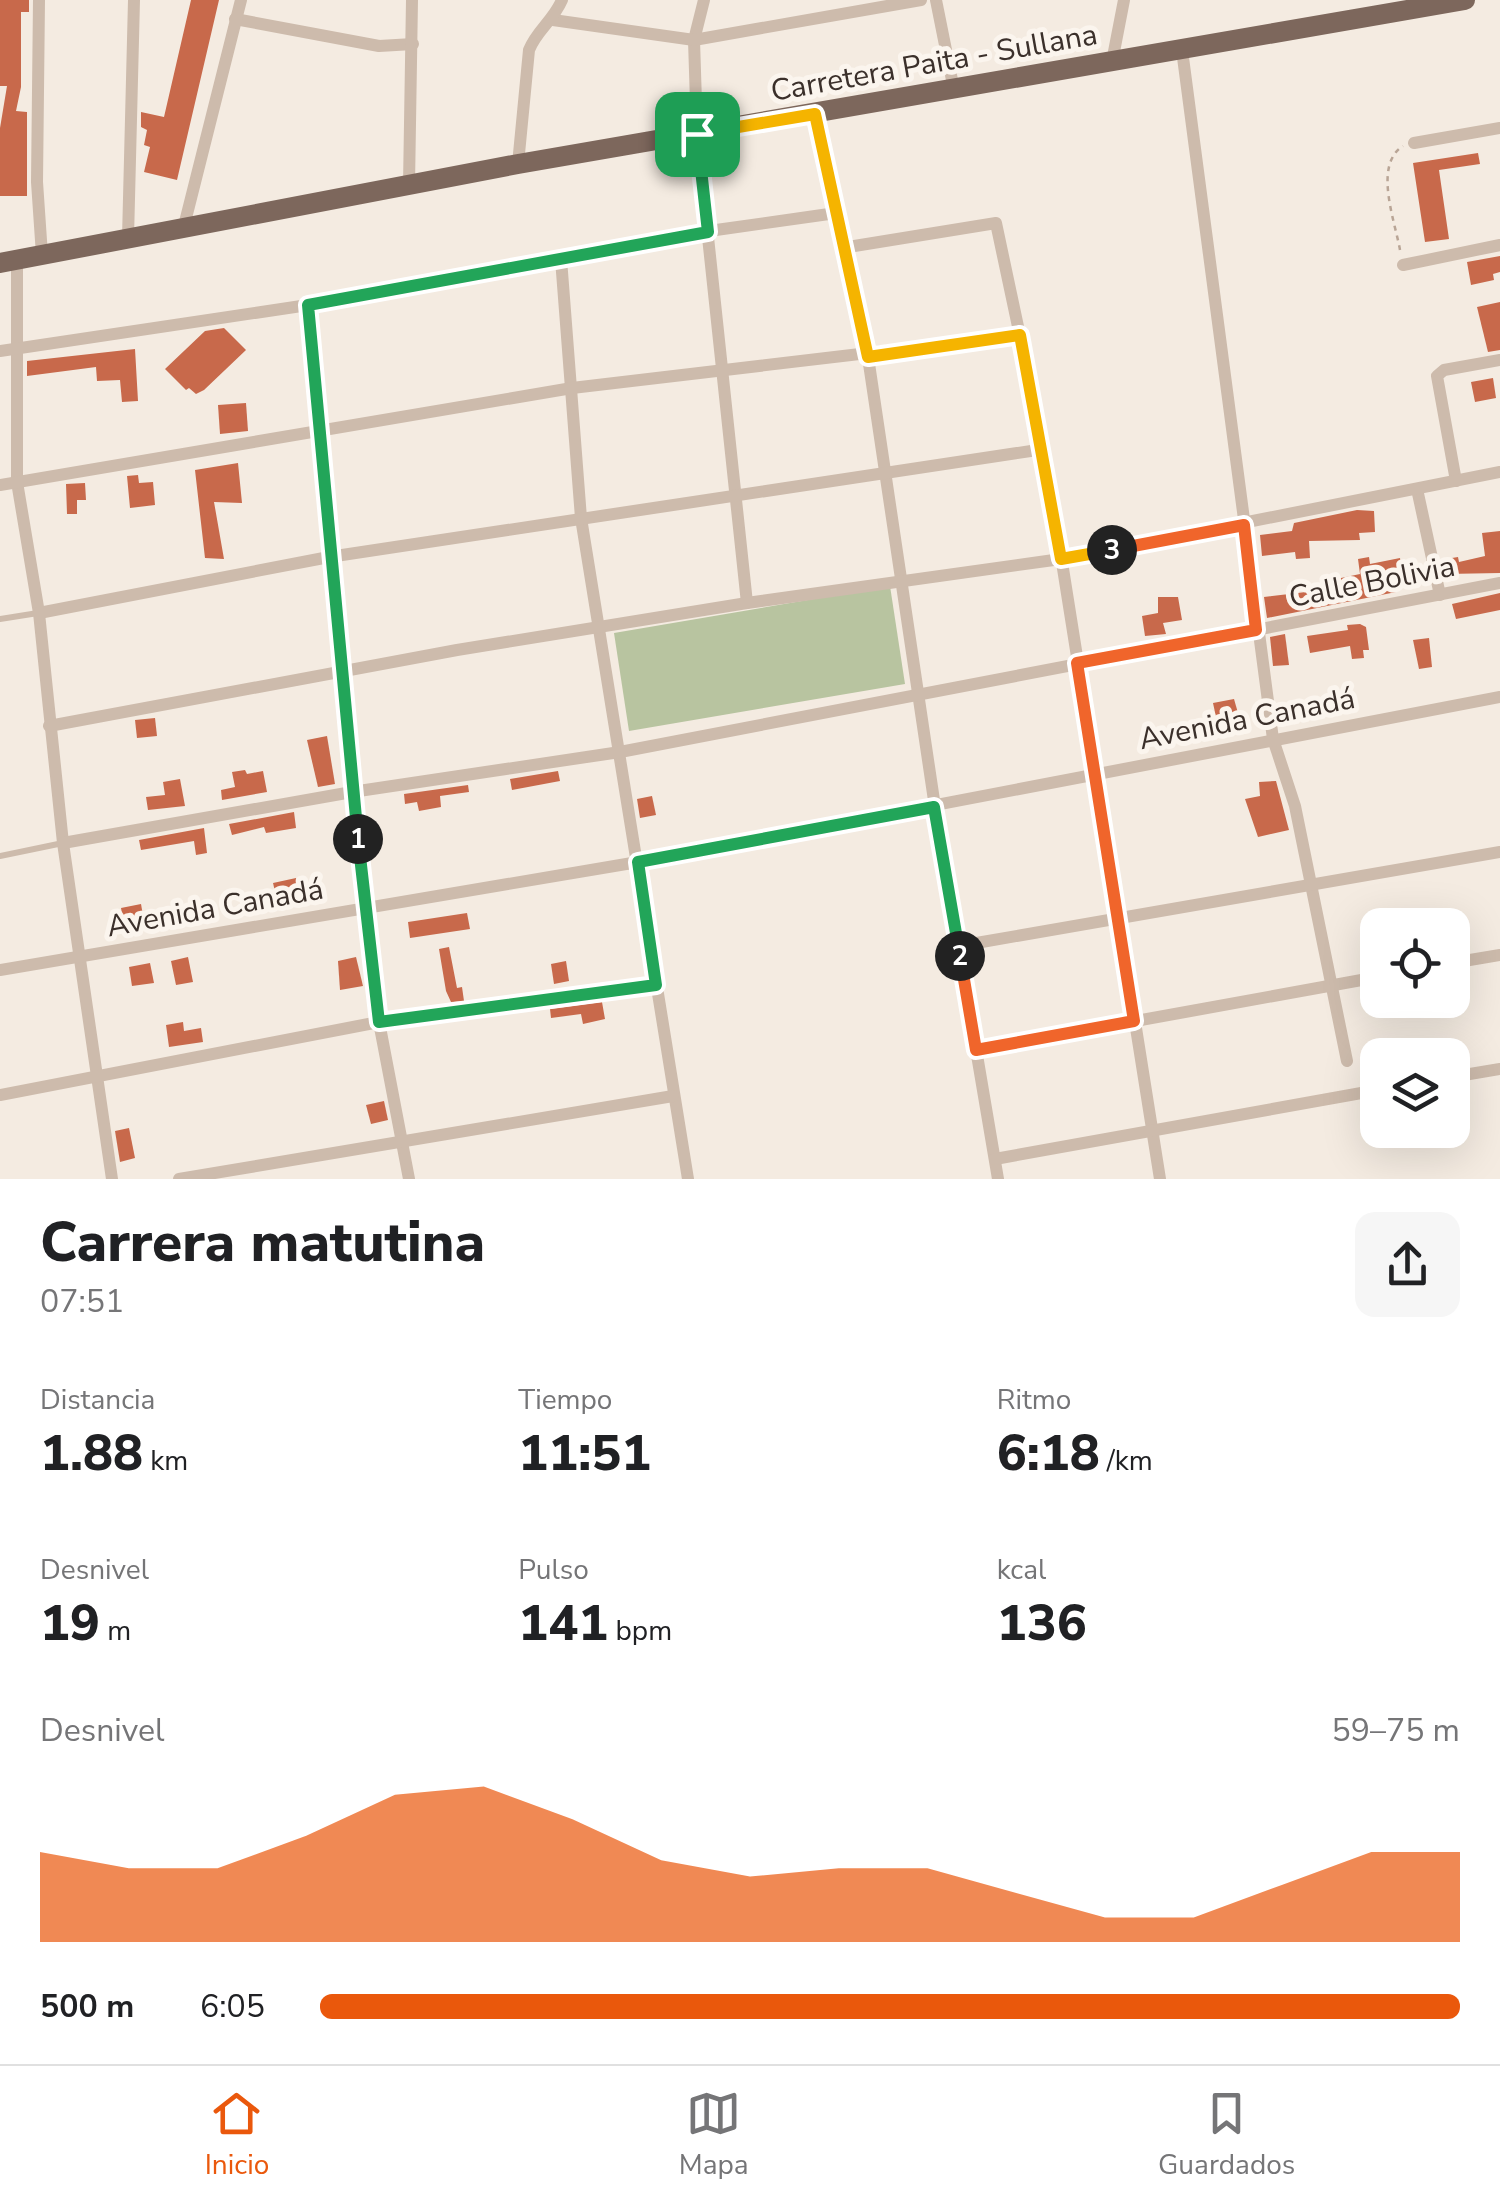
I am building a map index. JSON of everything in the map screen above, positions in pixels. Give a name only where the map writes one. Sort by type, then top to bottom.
[{"type":"main road","name":"Carretera Paita - Sullana","points":[[9,261],[518,164],[1466,0]]},
{"type":"street","points":[[39,0],[37,182],[42,255]]},
{"type":"street","points":[[128,238],[134,0]]},
{"type":"street","points":[[184,226],[240,0]]},
{"type":"street","points":[[409,185],[412,0]]},
{"type":"street","points":[[518,164],[529,50],[536,32],[553,20],[562,0]]},
{"type":"street","points":[[704,0],[694,40],[697,134],[746,602]]},
{"type":"street","points":[[553,20],[694,40],[921,0]]},
{"type":"street","points":[[936,0],[954,90]]},
{"type":"street","points":[[1112,62],[1124,0]]},
{"type":"street","points":[[235,19],[379,46],[413,44]]},
{"type":"street","points":[[1182,50],[1273,739],[1312,886],[1346,1061]]},
{"type":"street","points":[[815,114],[868,357],[934,807],[998,1179]]},
{"type":"street","points":[[1414,143],[1500,128]]},
{"type":"street","points":[[7,350],[308,305],[708,232],[836,214]]},
{"type":"street","points":[[842,248],[996,222],[1044,450],[1160,1179]]},
{"type":"street","points":[[1403,265],[1500,244]]},
{"type":"street","points":[[561,259],[581,518],[688,1179]]},
{"type":"street","points":[[9,261],[7,350],[17,482],[39,613],[63,843],[112,1179]]},
{"type":"street","points":[[308,305],[352,792],[379,1022],[409,1179]]},
{"type":"street","points":[[0,485],[317,435],[572,388],[868,357],[1020,335]]},
{"type":"street","points":[[1456,481],[1436,376],[1444,370],[1500,360]]},
{"type":"street","points":[[39,613],[329,558],[1044,450]]},
{"type":"street","points":[[48,726],[340,669],[746,602],[1061,559],[1500,472]]},
{"type":"street","points":[[1417,489],[1440,595]]},
{"type":"street","name":"Calle Bolivia","points":[[63,843],[352,792],[620,752],[1500,583]]},
{"type":"street","name":"Avenida Canadá","points":[[0,970],[638,862],[1500,697]]},
{"type":"street","points":[[958,946],[1500,852]]},
{"type":"street","points":[[1470,960],[1500,954]]},
{"type":"street","points":[[976,1050],[1360,980]]},
{"type":"street","points":[[0,1094],[379,1022],[656,985]]},
{"type":"street","points":[[1470,1074],[1500,1068]]},
{"type":"street","points":[[995,1159],[1360,1093]]},
{"type":"street","points":[[179,1179],[672,1096]]},
{"type":"lane","points":[[0,619],[39,613]]},
{"type":"lane","points":[[0,856],[63,843]]},
{"type":"path","points":[[1403,265],[1387,169],[1396,150],[1414,143]]},
{"type":"green space","points":[[890,586],[905,684],[629,731],[614,633]]},
{"type":"building","points":[[0,0],[29,0],[29,12],[21,12],[21,87],[16,111],[27,112],[27,196],[0,196],[0,128],[7,86],[0,86]]},
{"type":"building","points":[[191,0],[219,0],[177,180],[144,172],[150,147],[144,145],[147,130],[141,127],[141,112],[164,117]]},
{"type":"building","points":[[1478,153],[1480,164],[1439,170],[1449,239],[1425,242],[1413,163]]},
{"type":"building","points":[[1500,256],[1500,272],[1493,274],[1494,280],[1471,285],[1467,262]]},
{"type":"building","points":[[1500,302],[1500,350],[1488,352],[1477,307]]},
{"type":"building","points":[[224,328],[246,350],[204,390],[196,394],[186,390],[165,369],[205,331]]},
{"type":"building","points":[[135,349],[138,401],[122,402],[120,380],[97,381],[96,367],[27,376],[27,361]]},
{"type":"building","points":[[1493,378],[1496,398],[1475,402],[1471,382]]},
{"type":"building","points":[[246,403],[248,431],[220,434],[218,405]]},
{"type":"building","points":[[238,463],[242,503],[214,502],[224,559],[205,558],[195,470]]},
{"type":"building","points":[[138,475],[139,483],[153,482],[155,505],[130,508],[127,476]]},
{"type":"building","points":[[85,483],[86,500],[77,500],[77,514],[67,514],[66,484]]},
{"type":"building","points":[[1357,510],[1374,511],[1375,532],[1359,533],[1360,540],[1309,541],[1310,558],[1296,559],[1295,552],[1262,556],[1260,535],[1292,531],[1294,523]]},
{"type":"building","points":[[1500,531],[1500,573],[1446,574],[1446,559],[1458,557],[1459,562],[1485,556],[1482,533]]},
{"type":"building","points":[[1369,557],[1370,564],[1400,558],[1404,585],[1395,586],[1396,592],[1267,618],[1264,597],[1323,590],[1322,582],[1360,574],[1358,559]]},
{"type":"building","points":[[1500,593],[1500,610],[1456,619],[1452,604]]},
{"type":"building","points":[[1158,597],[1178,597],[1182,620],[1163,623],[1166,634],[1145,636],[1142,616],[1158,613]]},
{"type":"building","points":[[1347,625],[1366,627],[1369,650],[1363,650],[1364,658],[1352,659],[1350,646],[1310,653],[1307,636],[1348,630]]},
{"type":"building","points":[[1285,634],[1289,665],[1273,666],[1270,637]]},
{"type":"building","points":[[1429,638],[1432,667],[1419,669],[1413,640]]},
{"type":"building","points":[[1234,699],[1238,713],[1216,717],[1213,703]]},
{"type":"building","points":[[155,718],[157,736],[137,738],[135,720]]},
{"type":"building","points":[[327,736],[335,784],[318,787],[307,740]]},
{"type":"building","points":[[245,770],[247,774],[263,771],[267,792],[222,800],[221,790],[235,787],[232,772]]},
{"type":"building","points":[[558,771],[560,781],[512,790],[510,779]]},
{"type":"building","points":[[180,779],[185,806],[148,810],[146,797],[165,795],[163,782]]},
{"type":"building","points":[[1276,781],[1289,830],[1258,837],[1245,799],[1260,796],[1259,782]]},
{"type":"building","points":[[468,785],[469,792],[440,796],[441,807],[419,811],[417,802],[405,804],[404,794]]},
{"type":"building","points":[[652,796],[656,815],[640,818],[637,799]]},
{"type":"building","points":[[294,812],[296,828],[266,833],[264,827],[232,835],[229,824]]},
{"type":"building","points":[[204,828],[207,853],[196,855],[194,841],[141,850],[139,840]]},
{"type":"building","points":[[296,878],[299,895],[277,900],[273,883]]},
{"type":"building","points":[[141,904],[144,921],[124,925],[121,908]]},
{"type":"building","points":[[467,913],[470,929],[410,938],[408,922]]},
{"type":"building","points":[[449,947],[457,988],[462,987],[464,1001],[451,1002],[446,991],[439,949]]},
{"type":"building","points":[[188,957],[193,982],[176,985],[171,961]]},
{"type":"building","points":[[356,957],[363,986],[340,990],[338,961]]},
{"type":"building","points":[[566,961],[569,981],[554,984],[551,964]]},
{"type":"building","points":[[150,963],[154,983],[132,986],[129,967]]},
{"type":"building","points":[[602,1002],[605,1019],[583,1024],[581,1014],[551,1018],[550,1009]]},
{"type":"building","points":[[183,1022],[184,1031],[201,1028],[203,1042],[169,1047],[166,1025]]},
{"type":"building","points":[[384,1101],[388,1120],[371,1124],[366,1105]]},
{"type":"building","points":[[129,1128],[135,1158],[120,1162],[115,1131]]},
{"type":"route","points":[[815,114],[868,357],[1020,335],[1061,559],[1244,525],[1256,630],[1077,663],[1134,1021],[976,1050],[934,807],[638,862],[656,985],[379,1022],[352,792],[308,305],[708,232],[697,134],[815,114]]}]
